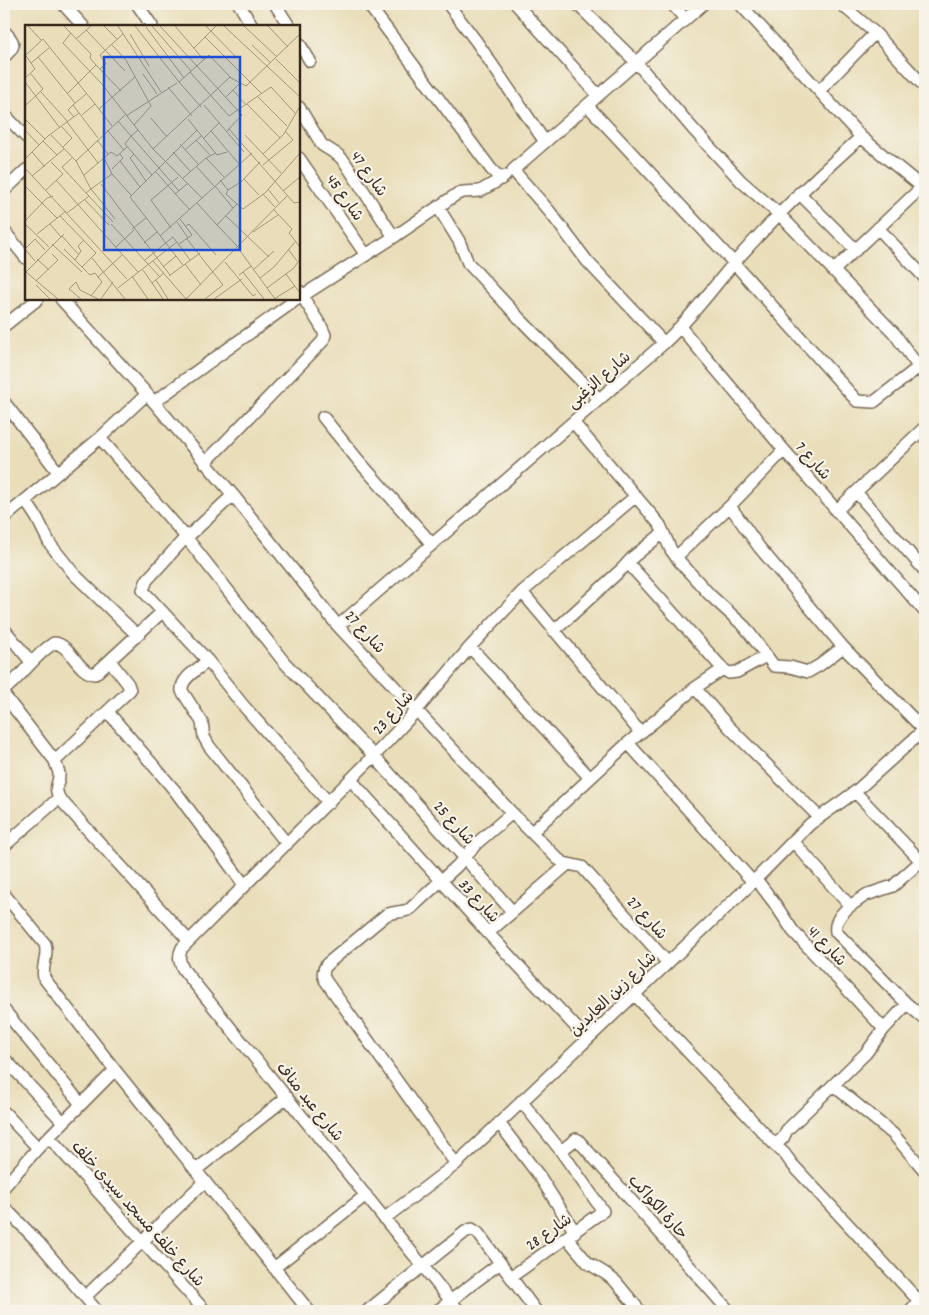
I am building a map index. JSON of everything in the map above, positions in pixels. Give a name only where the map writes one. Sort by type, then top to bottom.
[{"type":"street","points":[[63,4],[82,25]]},
{"type":"street","points":[[137,4],[151,25]]},
{"type":"street","points":[[239,4],[251,25]]},
{"type":"street","points":[[275,4],[288,25]]},
{"type":"street","points":[[368,4],[482,158],[501,179]]},
{"type":"street","points":[[448,4],[476,41],[545,142]]},
{"type":"street","points":[[516,4],[598,95]]},
{"type":"street","points":[[577,4],[636,62],[693,129],[735,174],[779,214],[894,333],[923,368],[874,402],[857,401],[734,263],[587,105]]},
{"type":"street","points":[[672,4],[685,20]]},
{"type":"street","points":[[300,295],[394,237],[457,194],[480,190],[501,179],[703,4]]},
{"type":"street","points":[[740,4],[861,136],[923,185],[834,271]]},
{"type":"street","points":[[841,4],[875,33],[925,86]]},
{"type":"street","points":[[4,32],[14,45],[4,57]]},
{"type":"street","points":[[820,90],[875,33]]},
{"type":"street","points":[[300,44],[310,61]]},
{"type":"street","name":"شارع 47","points":[[300,109],[322,145],[344,161],[394,237]]},
{"type":"street","points":[[4,114],[25,136]]},
{"type":"street","name":"شارع الزغبى","points":[[338,626],[664,343],[680,328],[734,263],[779,214],[861,136]]},
{"type":"street","name":"شارع 45","points":[[300,159],[366,255]]},
{"type":"street","points":[[513,170],[550,212],[587,261],[664,343]]},
{"type":"street","points":[[4,190],[25,171]]},
{"type":"street","points":[[799,193],[856,250]]},
{"type":"street","points":[[438,207],[459,241],[468,263],[518,318],[599,399]]},
{"type":"street","points":[[878,228],[925,278]]},
{"type":"street","points":[[4,231],[25,257]]},
{"type":"street","points":[[205,463],[323,342],[325,332],[300,297]]},
{"type":"street","points":[[4,326],[37,300]]},
{"type":"street","name":"شارع 27","points":[[62,300],[150,398],[233,495],[338,626],[512,813],[561,862],[582,867],[668,963]]},
{"type":"street","points":[[4,518],[150,398],[293,300]]},
{"type":"street","name":"شارع 7","points":[[680,328],[925,612]]},
{"type":"street","points":[[4,402],[58,472]]},
{"type":"street","points":[[323,417],[432,544]]},
{"type":"street","points":[[573,422],[660,525],[676,557],[710,595],[744,626],[774,666],[790,667],[808,672],[843,647]]},
{"type":"street","points":[[836,511],[925,427]]},
{"type":"street","name":"شارع 25","points":[[100,438],[186,537],[284,662],[374,756],[512,911]]},
{"type":"street","points":[[676,557],[730,506],[784,450]]},
{"type":"street","points":[[856,492],[924,568]]},
{"type":"street","points":[[233,495],[186,537],[144,584],[144,590],[208,661],[242,704],[329,803]]},
{"type":"street","name":"شارع 23","points":[[179,955],[182,948],[374,756],[470,647],[522,592],[636,496]]},
{"type":"street","points":[[25,500],[37,518],[50,544],[74,574],[137,636]]},
{"type":"street","points":[[730,506],[759,547],[843,647],[925,729]]},
{"type":"street","points":[[554,631],[663,533]]},
{"type":"street","points":[[628,563],[723,669],[729,673],[737,672],[766,656]]},
{"type":"street","points":[[522,592],[640,732]]},
{"type":"street","points":[[4,690],[14,683],[31,662],[51,644],[56,642],[84,670],[90,674],[98,672],[162,612]]},
{"type":"street","points":[[4,629],[31,662]]},
{"type":"street","points":[[470,647],[590,778]]},
{"type":"street","points":[[55,761],[126,695],[130,688],[110,661]]},
{"type":"street","points":[[208,661],[185,680],[182,691],[202,722],[204,737],[209,746],[287,844]]},
{"type":"street","points":[[532,832],[640,732],[695,688],[723,669]]},
{"type":"street","points":[[695,688],[728,727],[819,817]]},
{"type":"street","points":[[4,695],[55,761],[59,772],[56,785],[59,798],[189,941]]},
{"type":"street","points":[[108,712],[176,792],[245,886]]},
{"type":"street","name":"شارع زين العابدين","points":[[385,1218],[456,1164],[668,963],[793,841],[819,817],[854,792],[925,729]]},
{"type":"street","name":"شارع 41","points":[[628,743],[754,880],[775,904],[793,931],[884,1029]]},
{"type":"street","name":"شارع 33","points":[[351,780],[488,933],[587,1039]]},
{"type":"street","points":[[854,792],[923,860],[892,886],[866,895],[850,906],[838,918],[835,926],[836,932],[907,1004],[925,1019]]},
{"type":"street","points":[[4,846],[59,798]]},
{"type":"street","points":[[456,1164],[323,975],[327,964],[386,915],[393,912],[402,913],[410,909],[457,866],[477,843],[512,813]]},
{"type":"street","points":[[793,841],[850,906]]},
{"type":"street","points":[[488,933],[568,864]]},
{"type":"street","points":[[4,894],[44,944],[47,952],[43,967],[44,978],[306,1310]]},
{"type":"street","name":"شارع عبد مناف","points":[[179,955],[183,969],[459,1311]]},
{"type":"street","points":[[634,995],[784,1153],[919,1304]]},
{"type":"street","points":[[775,1145],[783,1138],[787,1130],[866,1053],[884,1029],[907,1004]]},
{"type":"street","points":[[4,1010],[81,1104]]},
{"type":"street","points":[[4,1058],[63,1122]]},
{"type":"street","points":[[4,1187],[38,1148],[115,1070]]},
{"type":"street","points":[[833,1085],[893,1134],[925,1171]]},
{"type":"street","points":[[196,1170],[287,1097]]},
{"type":"street","points":[[521,1101],[561,1151]]},
{"type":"street","points":[[4,1112],[38,1148]]},
{"type":"street","points":[[498,1123],[540,1177],[588,1263],[616,1282],[640,1311]]},
{"type":"street","name":"شارع خلف مسجد سيدى خلف","points":[[49,1137],[205,1311]]},
{"type":"street","name":"حارة الكواكب","points":[[561,1151],[576,1139],[578,1140],[729,1311]]},
{"type":"street","name":"شارع 28","points":[[511,1277],[603,1211],[561,1151]]},
{"type":"street","points":[[85,1297],[205,1181]]},
{"type":"street","points":[[274,1268],[366,1195]]},
{"type":"street","points":[[4,1207],[39,1243],[97,1311]]},
{"type":"street","points":[[368,1311],[465,1232],[472,1229],[478,1233],[536,1311]]},
{"type":"street","points":[[437,1311],[500,1263]]}]
